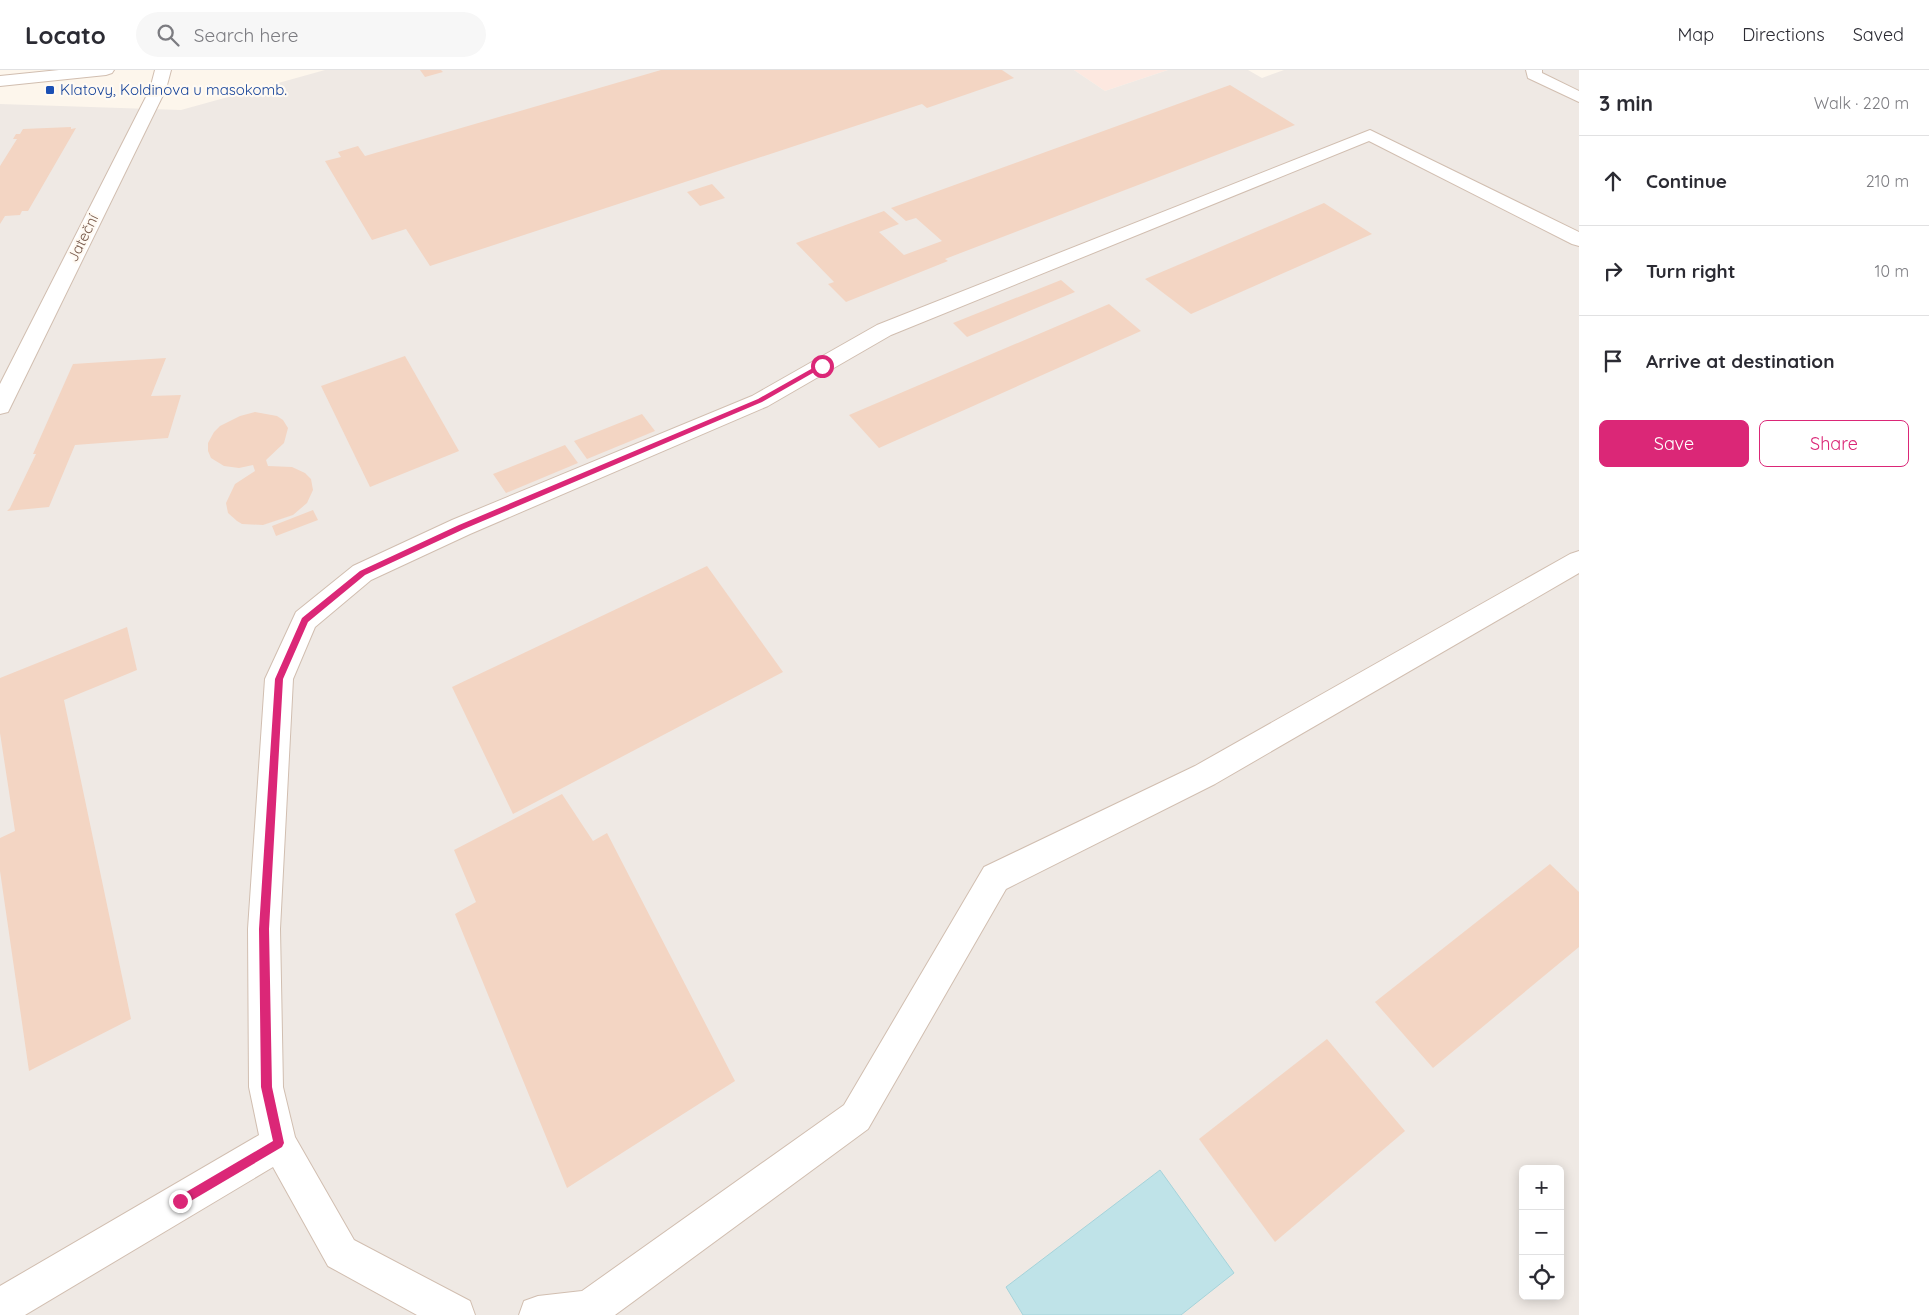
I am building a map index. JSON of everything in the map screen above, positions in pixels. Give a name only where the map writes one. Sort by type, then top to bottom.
[{"type":"street","points":[[0,81],[106,70]]},
{"type":"street","name":"Jateční","points":[[0,406],[158,88],[163,70]]},
{"type":"street","points":[[1534,70],[1534,75],[1579,97]]},
{"type":"street","points":[[456,1315],[341,1253],[278,1143],[266,1087],[264,929],[279,679],[305,620],[362,573],[461,527],[760,401],[884,330],[1370,135],[1579,240]]},
{"type":"street","points":[[538,1315],[589,1310],[856,1117],[995,878],[1205,775],[1579,561]]},
{"type":"street","points":[[0,1308],[278,1143]]},
{"type":"shaded area","points":[[325,70],[1074,70],[1105,91],[1168,70],[1248,70],[1262,78],[1284,70],[1579,70],[1579,1315],[0,1315],[0,104],[181,110]]},
{"type":"shaded area","points":[[1074,70],[1168,70],[1105,91]]},
{"type":"water","points":[[1160,1170],[1234,1273],[1181,1315],[1023,1315],[1006,1287]]},
{"type":"building","points":[[420,70],[441,70],[443,72],[425,77]]},
{"type":"building","points":[[661,70],[1002,70],[1014,78],[927,108],[922,104],[430,266],[406,229],[372,240],[325,161],[341,157],[338,152],[358,146],[365,156]]},
{"type":"building","points":[[1230,85],[1295,125],[945,259],[948,261],[846,302],[828,284],[834,282],[796,243],[884,211],[899,224],[879,232],[904,255],[942,241],[916,218],[906,221],[891,208]]},
{"type":"building","points":[[71,127],[71,129],[76,128],[28,211],[22,211],[20,215],[5,216],[0,224],[0,166],[17,139],[13,139],[16,134],[20,134],[23,129]]},
{"type":"building","points":[[712,184],[725,198],[700,206],[687,192]]},
{"type":"building","points":[[1324,203],[1372,234],[1191,314],[1145,279]]},
{"type":"building","points":[[1061,280],[1075,292],[967,337],[953,323]]},
{"type":"building","points":[[1109,304],[1141,331],[879,448],[849,415]]},
{"type":"building","points":[[405,356],[459,451],[370,487],[321,386]]},
{"type":"building","points":[[166,358],[151,396],[181,395],[168,438],[75,445],[49,507],[7,511],[36,454],[33,454],[73,364]]},
{"type":"building","points":[[255,412],[277,416],[283,420],[288,428],[284,443],[266,460],[268,466],[292,467],[305,473],[311,479],[313,490],[307,503],[293,515],[263,525],[242,524],[228,513],[226,503],[235,484],[255,471],[253,465],[239,468],[224,466],[211,458],[208,451],[208,443],[220,426],[240,416]]},
{"type":"building","points":[[642,414],[655,431],[587,459],[574,441]]},
{"type":"building","points":[[565,445],[578,463],[506,493],[493,474]]},
{"type":"building","points":[[313,510],[318,520],[276,536],[272,526]]},
{"type":"building","points":[[707,566],[783,672],[513,814],[452,687]]},
{"type":"building","points":[[127,627],[137,670],[64,700],[131,1019],[29,1071],[0,871],[0,838],[15,831],[0,733],[0,678]]},
{"type":"building","points":[[562,794],[593,841],[607,833],[735,1081],[567,1188],[455,914],[476,902],[454,850]]},
{"type":"building","points":[[1550,864],[1579,892],[1579,947],[1433,1068],[1375,1002]]},
{"type":"building","points":[[1327,1039],[1405,1131],[1275,1242],[1199,1139]]},
{"type":"place","name":"Klatovy, Koldinova u masokomb.","points":[[50,90]]},
{"type":"route","points":[[180,1201],[278,1143],[266,1087],[264,929],[279,679],[305,620],[362,573],[461,527],[760,401],[822,366]]}]
